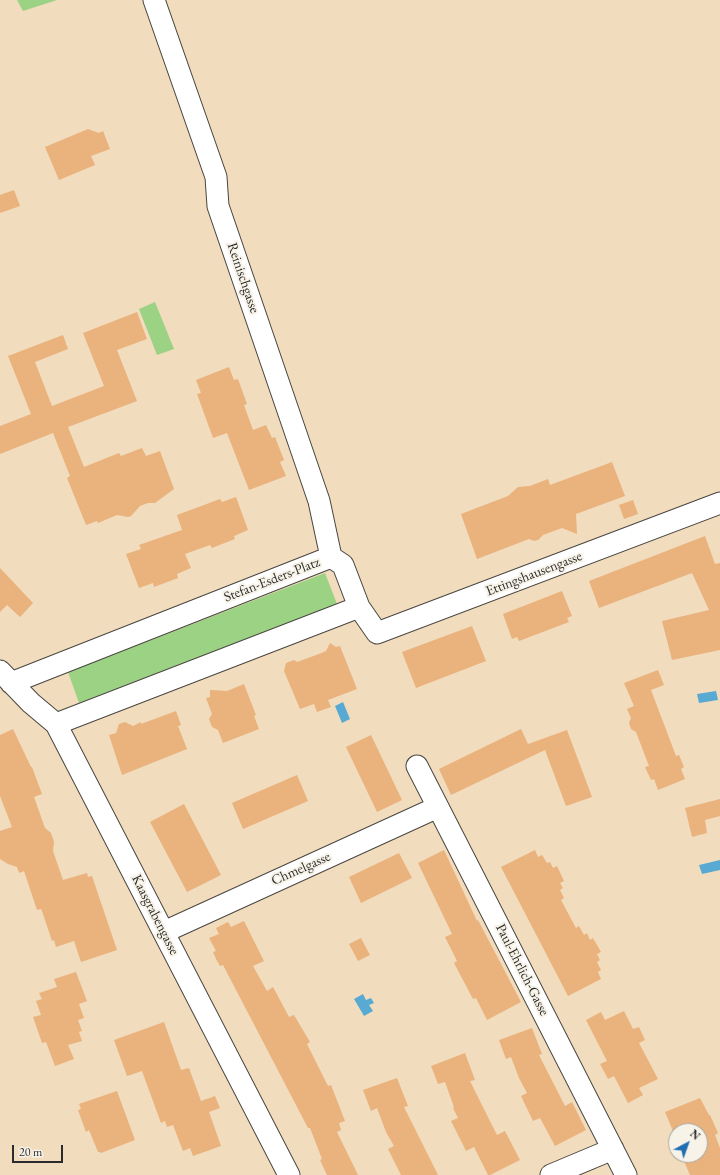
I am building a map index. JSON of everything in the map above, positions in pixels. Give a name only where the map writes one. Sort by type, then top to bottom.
[{"type":"street","name":"Reinischgasse","points":[[154,0],[216,177],[218,206],[319,501],[331,556]]},
{"type":"street","name":"Ettingshausengasse","points":[[359,607],[377,633],[720,503]]},
{"type":"street","name":"Stefan-Esders-Platz","points":[[6,677],[331,556],[343,565],[359,607]]},
{"type":"street","points":[[56,724],[359,607]]},
{"type":"street","name":"Kaasgrabengasse","points":[[6,677],[56,724],[290,1175]]},
{"type":"street","name":"Paul-Ehrlich-Gasse","points":[[417,766],[626,1175]]},
{"type":"street","name":"Chmelgasse","points":[[164,932],[438,808]]},
{"type":"street","points":[[551,1175],[613,1149]]},
{"type":"green space","points":[[17,0],[57,0],[23,11]]},
{"type":"green space","points":[[155,302],[174,349],[157,355],[139,309]]},
{"type":"green space","points":[[325,573],[337,604],[79,703],[68,672]]},
{"type":"water","points":[[716,691],[718,700],[699,703],[697,694]]},
{"type":"water","points":[[343,702],[350,719],[342,723],[335,706]]},
{"type":"water","points":[[720,860],[720,870],[702,874],[699,865]]},
{"type":"water","points":[[363,994],[366,1000],[371,998],[374,1003],[369,1005],[373,1011],[364,1016],[354,999]]},
{"type":"building","points":[[88,129],[99,133],[103,131],[110,149],[91,156],[95,165],[59,180],[45,147]]},
{"type":"building","points":[[14,190],[20,206],[0,213],[0,195]]},
{"type":"building","points":[[137,312],[147,339],[117,350],[137,401],[68,427],[84,467],[119,453],[121,456],[142,448],[146,456],[160,451],[174,489],[155,503],[148,503],[140,506],[131,516],[128,517],[117,515],[98,523],[97,521],[86,525],[67,478],[70,476],[53,433],[0,454],[0,426],[31,414],[8,356],[63,335],[68,349],[35,362],[52,406],[104,386],[83,333]]},
{"type":"building","points":[[229,367],[234,380],[238,379],[247,404],[244,405],[253,430],[266,425],[272,438],[275,437],[284,460],[280,462],[286,476],[249,490],[227,433],[213,438],[197,394],[201,393],[196,380]]},
{"type":"building","points":[[612,462],[625,496],[576,514],[577,534],[562,528],[543,535],[538,540],[534,541],[529,539],[477,559],[461,514],[508,496],[518,487],[530,486],[548,479],[550,485]]},
{"type":"building","points":[[236,497],[248,530],[234,536],[235,539],[212,548],[210,545],[185,554],[191,568],[177,574],[178,578],[154,587],[153,583],[139,588],[126,554],[141,549],[139,545],[182,530],[177,515],[220,499],[222,502]]},
{"type":"building","points":[[633,500],[638,514],[624,519],[619,505]]},
{"type":"building","points":[[705,536],[715,564],[720,563],[720,650],[672,660],[662,621],[709,610],[692,573],[599,608],[589,581]]},
{"type":"building","points":[[0,568],[33,603],[20,617],[7,605],[0,612]]},
{"type":"building","points":[[562,591],[572,616],[567,618],[569,622],[519,641],[517,637],[512,639],[503,614]]},
{"type":"building","points":[[472,626],[486,661],[416,688],[402,652]]},
{"type":"building","points":[[330,643],[336,647],[340,646],[357,689],[328,700],[331,707],[317,712],[314,704],[300,709],[284,671],[286,663],[294,660],[297,662],[326,651]]},
{"type":"building","points":[[658,670],[664,685],[651,690],[676,756],[679,755],[684,767],[681,769],[685,779],[658,790],[654,779],[651,780],[645,767],[649,766],[636,732],[631,729],[629,723],[631,718],[627,709],[634,706],[624,683]]},
{"type":"building","points":[[244,684],[256,715],[254,716],[259,729],[223,743],[218,730],[212,727],[209,719],[212,714],[206,698],[210,697],[210,690],[227,691]]},
{"type":"building","points":[[176,711],[181,725],[178,726],[187,749],[122,775],[109,735],[116,733],[119,724],[125,722],[133,726]]},
{"type":"building","points":[[13,729],[32,767],[42,794],[34,797],[45,828],[51,833],[54,842],[53,851],[63,880],[87,873],[88,877],[92,876],[117,950],[81,962],[74,941],[56,947],[54,940],[52,941],[41,909],[37,910],[24,871],[19,873],[17,867],[0,859],[0,831],[12,827],[0,796],[0,735]]},
{"type":"building","points":[[521,729],[528,744],[567,730],[592,797],[566,806],[545,750],[451,795],[439,769]]},
{"type":"building","points":[[371,735],[402,800],[377,812],[346,747]]},
{"type":"building","points":[[297,775],[308,801],[243,829],[232,803]]},
{"type":"building","points":[[720,799],[720,816],[705,820],[707,833],[692,837],[685,808]]},
{"type":"building","points":[[184,804],[221,875],[187,892],[150,822]]},
{"type":"building","points":[[444,850],[477,921],[478,920],[521,1002],[487,1020],[476,998],[473,999],[454,963],[457,961],[445,937],[452,934],[418,863]]},
{"type":"building","points":[[535,850],[538,857],[542,855],[547,863],[550,862],[553,868],[557,866],[564,881],[560,883],[563,888],[560,890],[564,898],[561,900],[576,928],[579,926],[584,935],[587,933],[590,940],[593,938],[601,952],[597,954],[600,960],[597,962],[601,970],[598,972],[601,979],[568,996],[501,867]]},
{"type":"building","points":[[399,853],[412,878],[361,903],[349,877]]},
{"type":"building","points":[[244,921],[264,961],[253,966],[267,991],[273,987],[289,1017],[294,1015],[310,1042],[307,1044],[328,1086],[331,1085],[345,1121],[339,1123],[341,1130],[337,1132],[358,1175],[327,1175],[320,1160],[322,1159],[310,1128],[308,1128],[223,965],[220,966],[216,959],[213,952],[216,951],[209,938],[219,934],[216,928],[228,922],[231,927]]},
{"type":"building","points":[[361,938],[370,955],[358,961],[349,944]]},
{"type":"building","points":[[76,972],[87,1001],[79,1004],[84,1018],[78,1020],[82,1031],[79,1032],[82,1041],[68,1045],[74,1059],[55,1066],[46,1042],[42,1043],[33,1017],[41,1015],[36,1001],[42,999],[39,993],[57,987],[54,979]]},
{"type":"building","points":[[624,1011],[633,1029],[639,1027],[645,1040],[639,1043],[658,1079],[639,1088],[643,1095],[628,1103],[614,1076],[608,1079],[600,1064],[607,1061],[586,1020],[601,1012],[605,1020]]},
{"type":"building","points":[[164,1022],[181,1070],[189,1068],[201,1101],[215,1096],[220,1108],[209,1112],[221,1146],[193,1156],[190,1148],[183,1151],[173,1125],[167,1127],[165,1121],[161,1123],[142,1071],[127,1076],[114,1040]]},
{"type":"building","points":[[532,1028],[542,1054],[539,1055],[565,1106],[572,1102],[586,1130],[555,1146],[540,1118],[533,1121],[521,1096],[527,1093],[519,1078],[511,1057],[506,1059],[499,1040]]},
{"type":"building","points":[[465,1053],[475,1080],[470,1081],[497,1135],[505,1131],[520,1160],[490,1175],[488,1175],[474,1147],[466,1151],[451,1121],[458,1118],[453,1108],[454,1107],[445,1082],[438,1084],[431,1066]]},
{"type":"building","points":[[397,1078],[408,1106],[404,1107],[438,1175],[401,1175],[388,1149],[394,1146],[386,1132],[377,1108],[371,1111],[363,1090]]},
{"type":"building","points":[[117,1091],[135,1140],[101,1153],[98,1152],[89,1130],[86,1132],[78,1110],[81,1109],[79,1104]]},
{"type":"building","points":[[700,1098],[718,1133],[715,1135],[720,1148],[720,1175],[690,1175],[685,1163],[708,1163],[708,1123],[670,1123],[665,1112]]}]
